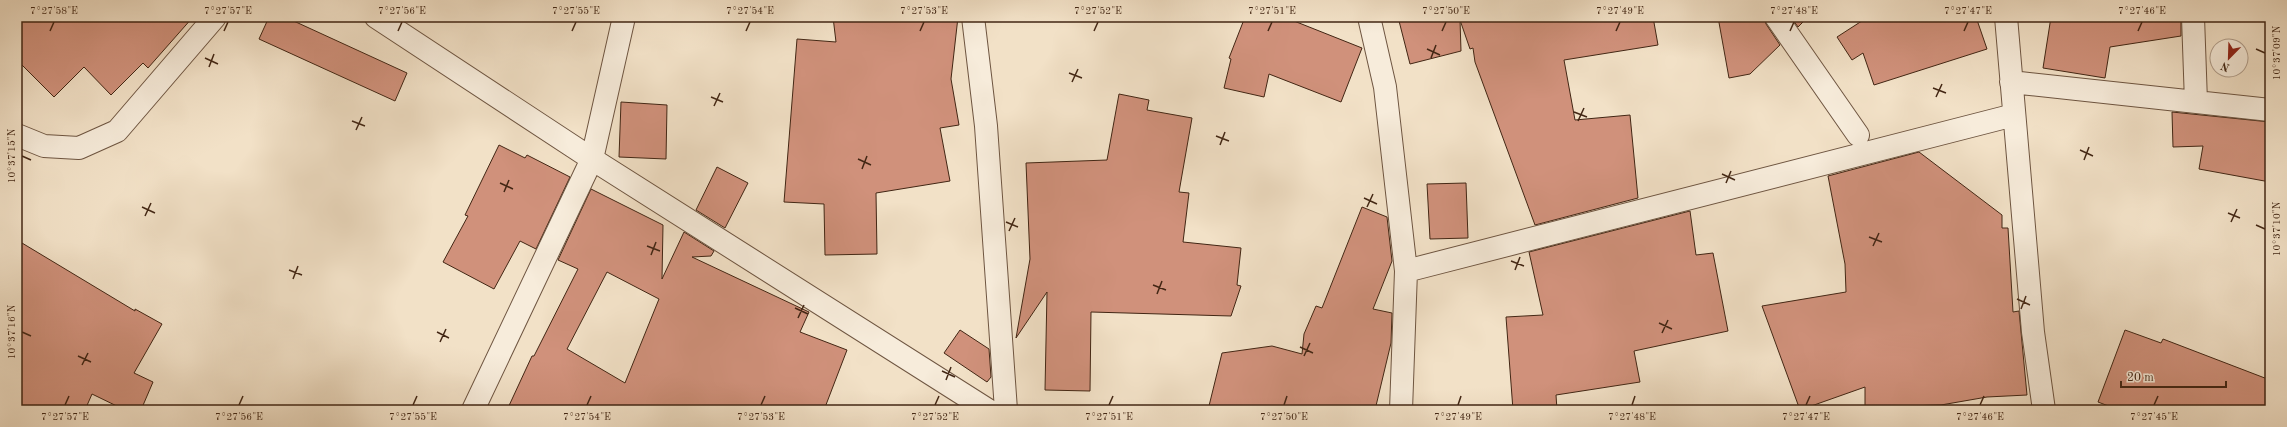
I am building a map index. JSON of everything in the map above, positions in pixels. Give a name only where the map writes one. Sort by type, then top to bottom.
[{"type":"street","points":[[17,135],[44,146],[79,148],[117,131],[215,17]]},
{"type":"street","points":[[376,17],[592,159],[988,410]]},
{"type":"street","points":[[473,410],[592,159],[624,17]]},
{"type":"street","points":[[973,17],[986,126],[1006,410]]},
{"type":"street","points":[[1369,17],[1385,87],[1406,271],[1401,410]]},
{"type":"street","points":[[1776,17],[1858,135]]},
{"type":"street","points":[[2006,17],[2033,332],[2044,410]]},
{"type":"street","points":[[2193,17],[2196,102]]},
{"type":"street","points":[[2011,82],[2270,110]]},
{"type":"street","points":[[1406,271],[2014,115]]},
{"type":"building","points":[[17,17],[193,17],[148,68],[143,63],[111,95],[84,67],[54,97],[17,60]]},
{"type":"building","points":[[269,17],[285,17],[407,73],[395,101],[259,39]]},
{"type":"building","points":[[833,17],[958,17],[951,79],[959,125],[940,128],[950,181],[876,193],[877,254],[825,255],[824,204],[784,202],[797,39],[836,42]]},
{"type":"building","points":[[1245,17],[1284,17],[1362,48],[1341,102],[1269,74],[1264,97],[1224,88],[1231,59],[1229,58]]},
{"type":"building","points":[[1398,17],[1653,17],[1658,45],[1564,60],[1575,120],[1630,115],[1638,198],[1535,225],[1475,62],[1473,48],[1470,49],[1460,20],[1461,51],[1410,64]]},
{"type":"building","points":[[1718,17],[1764,17],[1766,24],[1780,45],[1750,74],[1729,78]]},
{"type":"building","points":[[1791,17],[1808,17],[1798,27]]},
{"type":"building","points":[[1868,17],[1976,17],[1987,49],[1874,85],[1863,53],[1852,60],[1837,37]]},
{"type":"building","points":[[2051,17],[2181,17],[2181,36],[2110,47],[2105,78],[2043,68]]},
{"type":"building","points":[[1119,94],[1149,100],[1147,110],[1192,118],[1179,192],[1189,193],[1183,242],[1241,248],[1237,285],[1241,286],[1231,316],[1091,312],[1090,391],[1045,390],[1047,292],[1016,338],[1030,259],[1026,163],[1107,160]]},
{"type":"building","points":[[621,102],[667,105],[666,159],[619,157]]},
{"type":"building","points":[[2172,112],[2270,122],[2270,182],[2199,169],[2203,146],[2173,147]]},
{"type":"building","points":[[499,145],[525,158],[527,155],[570,177],[536,249],[520,241],[494,289],[443,262],[468,216],[465,215]]},
{"type":"building","points":[[1919,152],[2002,215],[2002,228],[2008,228],[2013,312],[2019,311],[2027,395],[1987,397],[1941,405],[1865,407],[1865,387],[1800,410],[1762,306],[1846,292],[1845,264],[1828,176]]},
{"type":"building","points":[[717,167],[748,183],[725,228],[696,210]]},
{"type":"building","points":[[1466,183],[1468,238],[1430,239],[1427,184]]},
{"type":"building","points":[[591,189],[663,225],[662,279],[684,232],[714,251],[711,256],[692,257],[809,312],[800,332],[847,350],[824,410],[507,410],[532,356],[534,356],[578,269],[558,260]],"holes":[[[607,272],[659,299],[625,383],[567,349]]]},
{"type":"building","points":[[1362,207],[1387,217],[1392,261],[1373,309],[1392,313],[1391,343],[1375,410],[1208,410],[1222,353],[1272,346],[1302,354],[1304,334],[1316,306],[1322,308]]},
{"type":"building","points":[[1690,211],[1696,255],[1713,253],[1728,331],[1634,351],[1640,382],[1556,395],[1557,410],[1513,410],[1506,317],[1543,315],[1529,252]]},
{"type":"building","points":[[17,240],[135,311],[135,309],[162,324],[134,373],[153,382],[141,410],[125,410],[92,394],[85,410],[17,410]]},
{"type":"building","points":[[960,330],[989,349],[991,377],[987,382],[944,353]]},
{"type":"building","points":[[2125,330],[2161,343],[2163,339],[2270,380],[2270,410],[2119,410],[2098,402]]}]
